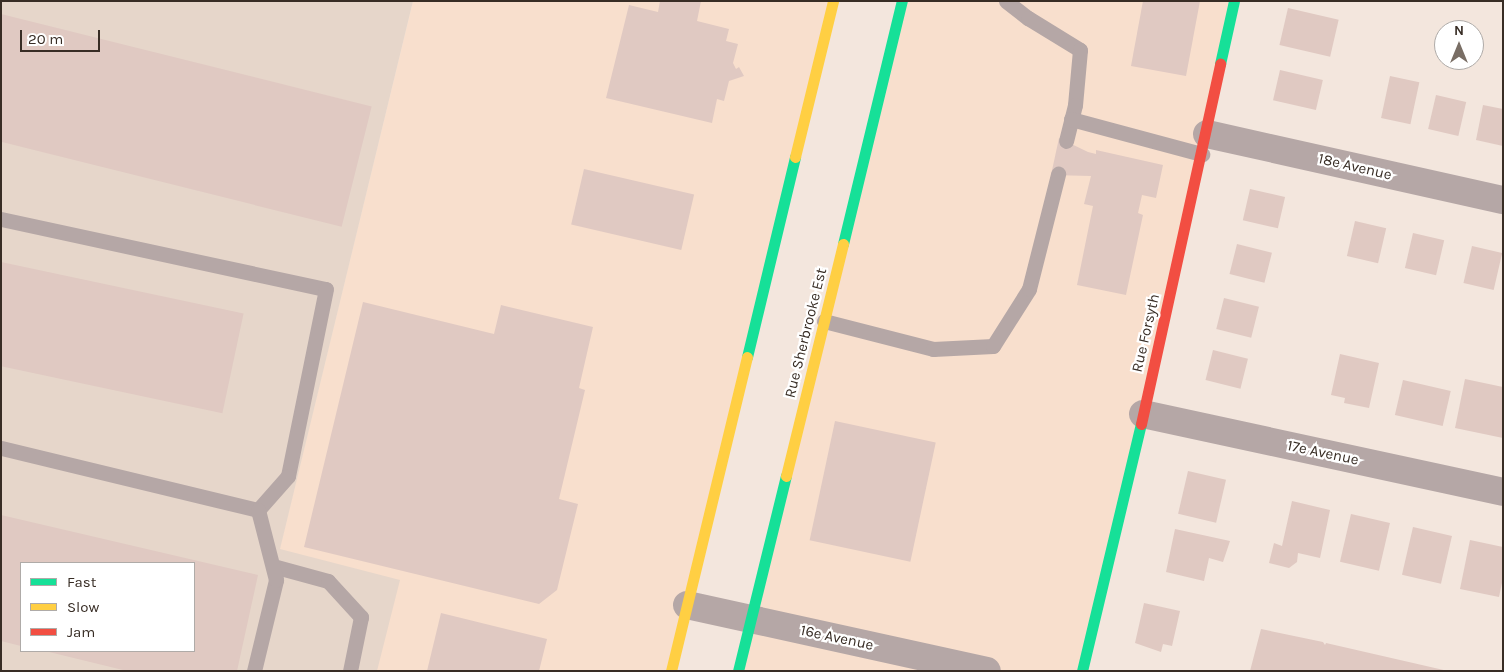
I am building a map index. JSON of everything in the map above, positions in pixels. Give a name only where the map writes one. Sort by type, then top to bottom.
[{"type":"main road","points":[[671,671],[833,1]]},
{"type":"main road","name":"Rue Sherbrooke Est","points":[[738,671],[902,1]]},
{"type":"main road","name":"Rue Forsyth","points":[[1082,671],[1144,414],[1234,1]]},
{"type":"street","name":"18e Avenue","points":[[1204,144],[1503,200]]},
{"type":"street","name":"17e Avenue","points":[[1144,414],[1503,492]]},
{"type":"street","name":"16e Avenue","points":[[687,605],[987,671]]},
{"type":"lane","points":[[1006,1],[1028,18],[1080,50],[1071,119],[1066,141]]},
{"type":"lane","points":[[1071,119],[1204,144]]},
{"type":"lane","points":[[824,322],[933,348],[993,346],[1029,289],[1058,174]]},
{"type":"lane","points":[[1,220],[326,289],[288,476],[258,510]]},
{"type":"lane","points":[[1,448],[258,510]]},
{"type":"lane","points":[[254,671],[276,580],[258,510]]},
{"type":"lane","points":[[273,566],[328,581],[361,617],[350,671]]},
{"type":"shaded area","points":[[1,1],[413,1],[280,549],[400,580],[377,671],[1,671]]},
{"type":"shaded area","points":[[413,1],[832,1],[670,671],[376,671],[274,572]]},
{"type":"shaded area","points":[[902,1],[1234,1],[1082,671],[739,671]]},
{"type":"building","points":[[660,1],[701,1],[697,21],[729,29],[726,41],[738,44],[733,63],[736,69],[739,67],[744,76],[729,81],[724,101],[717,99],[712,123],[606,98],[629,5],[658,12]]},
{"type":"building","points":[[1143,1],[1200,1],[1186,76],[1131,66]]},
{"type":"building","points":[[1288,8],[1339,20],[1330,57],[1279,45]]},
{"type":"building","points":[[1,14],[372,106],[342,227],[1,142]]},
{"type":"building","points":[[1280,70],[1323,80],[1316,110],[1273,100]]},
{"type":"building","points":[[1390,76],[1419,82],[1410,124],[1381,118]]},
{"type":"building","points":[[1436,95],[1466,102],[1458,136],[1428,129]]},
{"type":"building","points":[[1483,105],[1503,109],[1503,146],[1476,140]]},
{"type":"building","points":[[1059,138],[1088,152],[1096,154],[1096,150],[1163,165],[1156,198],[1142,195],[1138,213],[1143,215],[1126,295],[1077,285],[1093,206],[1084,204],[1091,176],[1051,175]]},
{"type":"building","points":[[584,169],[694,194],[681,250],[571,225]]},
{"type":"building","points":[[1250,189],[1285,197],[1278,228],[1243,220]]},
{"type":"building","points":[[1355,221],[1386,228],[1378,263],[1347,256]]},
{"type":"building","points":[[1413,233],[1444,240],[1436,275],[1405,268]]},
{"type":"building","points":[[1237,244],[1272,253],[1264,283],[1230,274]]},
{"type":"building","points":[[1472,246],[1502,253],[1494,290],[1463,283]]},
{"type":"building","points":[[1,262],[244,314],[222,413],[1,366]]},
{"type":"building","points":[[1224,298],[1259,307],[1251,338],[1216,329]]},
{"type":"building","points":[[363,302],[494,334],[501,305],[593,327],[579,388],[585,390],[559,499],[578,504],[557,590],[539,604],[304,547]]},
{"type":"building","points":[[1213,350],[1248,359],[1240,389],[1206,380]]},
{"type":"building","points":[[1340,354],[1379,363],[1369,408],[1344,403],[1345,398],[1331,395]]},
{"type":"building","points":[[1465,379],[1503,387],[1503,438],[1455,428]]},
{"type":"building","points":[[1403,380],[1451,391],[1443,426],[1395,415]]},
{"type":"building","points":[[835,421],[936,442],[910,562],[810,540]]},
{"type":"building","points":[[1188,471],[1226,480],[1216,523],[1178,514]]},
{"type":"building","points":[[1292,501],[1330,510],[1320,558],[1298,553],[1297,562],[1289,568],[1269,563],[1274,543],[1282,546]]},
{"type":"building","points":[[1351,514],[1390,523],[1379,571],[1340,562]]},
{"type":"building","points":[[1,515],[258,575],[237,671],[127,671],[49,652],[195,652],[195,562],[20,562],[20,646],[1,641]]},
{"type":"building","points":[[1413,527],[1452,536],[1441,584],[1402,575]]},
{"type":"building","points":[[1175,529],[1230,541],[1223,562],[1209,558],[1204,581],[1166,572]]},
{"type":"building","points":[[1470,540],[1503,547],[1503,578],[1499,597],[1460,589]]},
{"type":"building","points":[[1144,603],[1180,611],[1172,646],[1163,644],[1161,652],[1135,643]]},
{"type":"building","points":[[441,613],[547,639],[539,671],[427,671]]},
{"type":"building","points":[[1261,629],[1323,642],[1325,645],[1326,643],[1448,671],[1250,671]]},
{"type":"traffic: fast","points":[[843,244],[902,1]]},
{"type":"traffic: fast","points":[[1220,64],[1234,1]]},
{"type":"traffic: fast","points":[[747,357],[795,157]]},
{"type":"traffic: fast","points":[[1082,671],[1141,424]]},
{"type":"traffic: fast","points":[[738,671],[786,476]]},
{"type":"traffic: slow","points":[[795,157],[833,1]]},
{"type":"traffic: slow","points":[[786,476],[843,244]]},
{"type":"traffic: slow","points":[[671,671],[747,357]]},
{"type":"traffic: jam","points":[[1141,424],[1220,64]]}]
